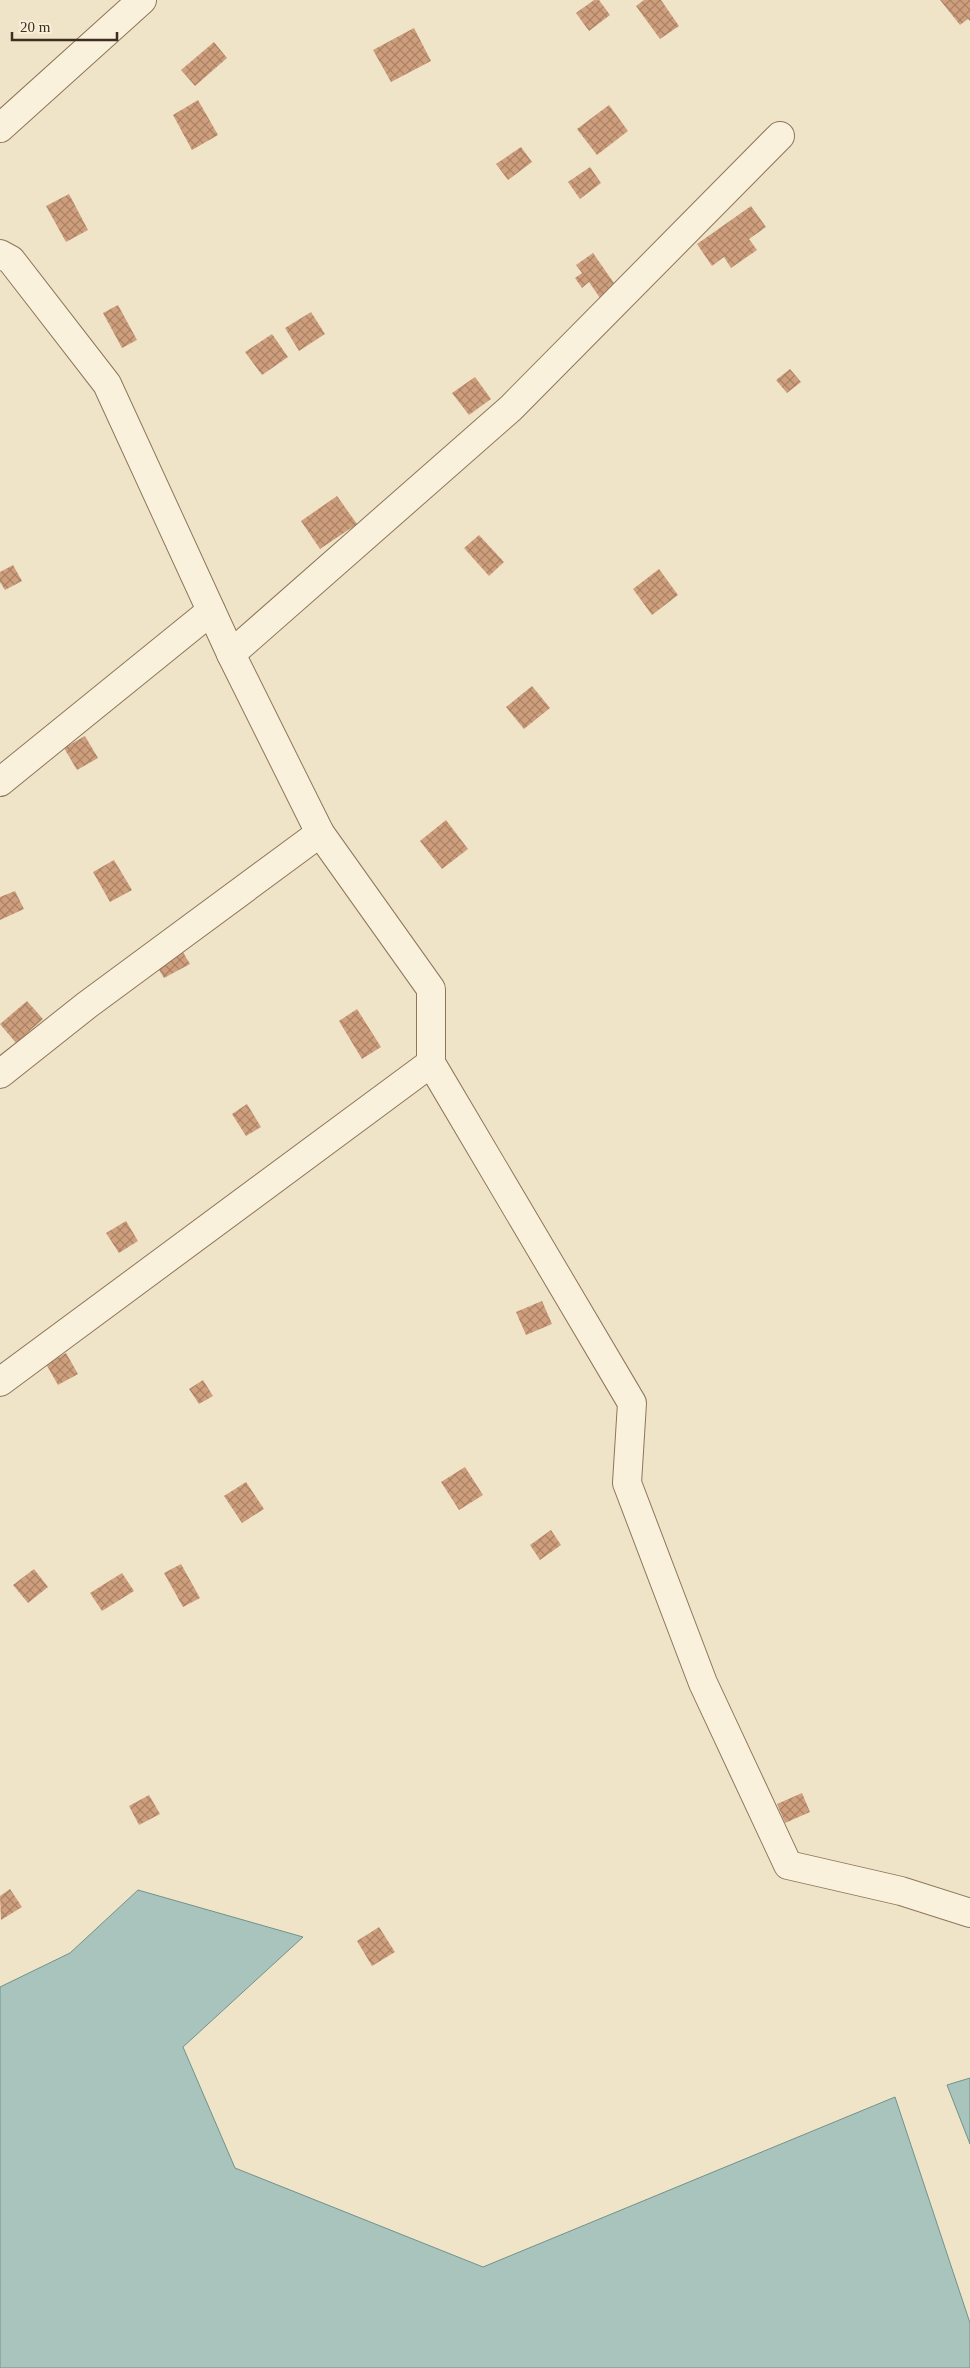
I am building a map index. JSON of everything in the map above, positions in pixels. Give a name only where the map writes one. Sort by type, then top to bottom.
[{"type":"lane","points":[[0,128],[142,0]]},
{"type":"lane","points":[[231,654],[511,408],[780,136]]},
{"type":"lane","points":[[0,254],[11,260],[107,384],[231,654],[320,833],[431,989],[431,1063],[632,1403],[627,1483],[703,1683],[788,1865],[901,1891],[970,1913]]},
{"type":"lane","points":[[0,782],[211,611]]},
{"type":"lane","points":[[0,1074],[87,1005],[320,833]]},
{"type":"lane","points":[[0,1382],[431,1063]]},
{"type":"water","points":[[138,1890],[303,1937],[183,2047],[235,2168],[483,2267],[895,2097],[970,2323],[970,2368],[0,2368],[0,1987],[70,1953]]},
{"type":"water","points":[[970,2078],[970,2144],[947,2085]]},
{"type":"building","points":[[594,0],[599,0],[610,15],[589,31],[576,13]]},
{"type":"building","points":[[644,0],[661,0],[679,26],[660,39],[636,6]]},
{"type":"building","points":[[940,0],[970,0],[970,21],[968,19],[960,25]]},
{"type":"building","points":[[414,28],[431,61],[391,82],[373,50]]},
{"type":"building","points":[[214,42],[227,58],[195,86],[181,70]]},
{"type":"building","points":[[198,100],[218,135],[192,150],[173,115]]},
{"type":"building","points":[[609,105],[628,131],[597,155],[577,129]]},
{"type":"building","points":[[521,147],[532,162],[508,180],[496,164]]},
{"type":"building","points":[[590,167],[601,183],[580,199],[568,182]]},
{"type":"building","points":[[69,194],[88,230],[66,242],[46,206]]},
{"type":"building","points":[[751,206],[766,227],[749,239],[757,250],[731,268],[724,257],[712,266],[697,244]]},
{"type":"building","points":[[593,253],[616,286],[600,298],[589,282],[582,288],[575,278],[582,273],[576,265]]},
{"type":"building","points":[[118,305],[137,340],[122,348],[103,313]]},
{"type":"building","points":[[311,312],[325,334],[299,351],[285,328]]},
{"type":"building","points":[[272,334],[288,357],[262,375],[245,352]]},
{"type":"building","points":[[790,369],[801,382],[787,393],[776,380]]},
{"type":"building","points":[[475,377],[491,399],[469,415],[452,393]]},
{"type":"building","points":[[337,496],[357,524],[320,549],[301,521]]},
{"type":"building","points":[[479,535],[504,562],[489,576],[464,548]]},
{"type":"building","points":[[13,565],[22,581],[5,590],[0,582],[0,572]]},
{"type":"building","points":[[659,569],[678,595],[652,615],[633,589]]},
{"type":"building","points":[[532,686],[550,708],[524,729],[506,707]]},
{"type":"building","points":[[85,736],[98,758],[77,770],[64,748]]},
{"type":"building","points":[[446,820],[468,849],[442,869],[420,841]]},
{"type":"building","points":[[114,860],[132,890],[110,902],[93,872]]},
{"type":"building","points":[[15,891],[24,909],[0,920],[0,897]]},
{"type":"building","points":[[181,949],[190,964],[164,978],[155,963]]},
{"type":"building","points":[[27,1001],[43,1019],[16,1043],[0,1024]]},
{"type":"building","points":[[357,1009],[381,1047],[362,1059],[339,1021]]},
{"type":"building","points":[[247,1104],[261,1127],[246,1136],[232,1114]]},
{"type":"building","points":[[126,1221],[138,1241],[119,1253],[106,1233]]},
{"type":"building","points":[[542,1301],[552,1324],[526,1335],[516,1312]]},
{"type":"building","points":[[66,1353],[78,1374],[58,1385],[46,1364]]},
{"type":"building","points":[[203,1380],[213,1396],[199,1404],[189,1389]]},
{"type":"building","points":[[465,1467],[483,1495],[459,1510],[441,1482]]},
{"type":"building","points":[[246,1482],[264,1509],[242,1523],[224,1496]]},
{"type":"building","points":[[551,1530],[561,1545],[540,1560],[530,1545]]},
{"type":"building","points":[[181,1564],[200,1598],[183,1607],[164,1573]]},
{"type":"building","points":[[34,1569],[48,1587],[28,1603],[13,1585]]},
{"type":"building","points":[[122,1573],[134,1591],[102,1611],[90,1593]]},
{"type":"building","points":[[802,1793],[810,1812],[785,1823],[777,1804]]},
{"type":"building","points":[[149,1795],[160,1814],[139,1825],[129,1806]]},
{"type":"building","points":[[10,1889],[22,1907],[1,1920],[0,1896]]},
{"type":"building","points":[[379,1927],[395,1952],[372,1966],[357,1941]]}]
